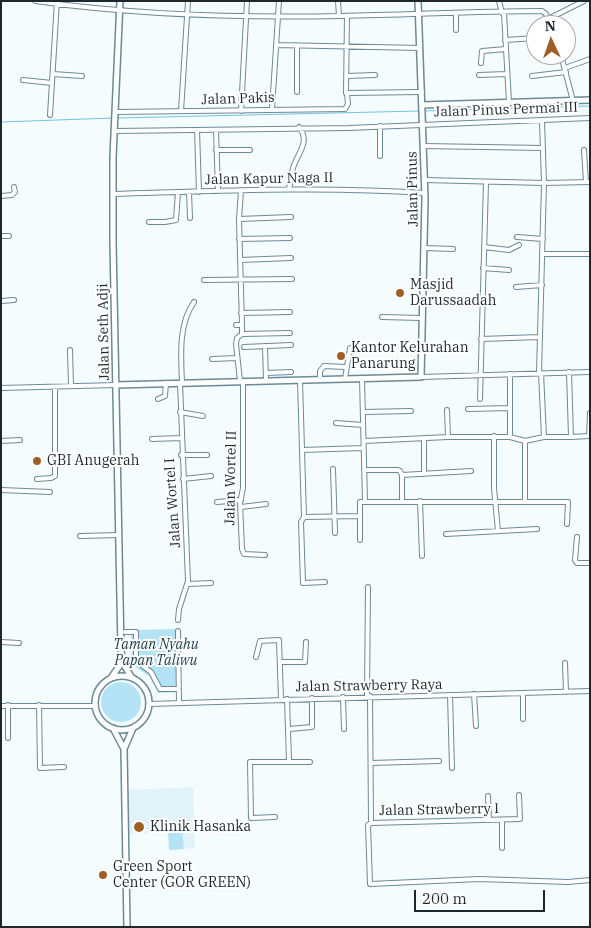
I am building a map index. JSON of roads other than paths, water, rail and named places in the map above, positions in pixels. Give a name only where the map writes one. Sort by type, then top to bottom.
[{"type":"street","points":[[35,1],[120,10],[187,14],[347,16],[542,11],[545,15]]},
{"type":"street","name":"Jalan Seth Adji","points":[[120,1],[114,194],[122,662]]},
{"type":"street","points":[[181,111],[188,1]]},
{"type":"street","points":[[241,111],[247,1]]},
{"type":"street","points":[[272,109],[279,1]]},
{"type":"street","points":[[338,1],[340,16]]},
{"type":"street","name":"Jalan Pinus","points":[[418,1],[425,180],[421,377]]},
{"type":"street","points":[[499,1],[503,12],[506,40],[509,102]]},
{"type":"street","points":[[573,1],[576,6]]},
{"type":"street","points":[[557,15],[584,1]]},
{"type":"street","points":[[50,115],[57,3]]},
{"type":"street","points":[[456,14],[456,30]]},
{"type":"street","points":[[347,16],[347,93],[422,92]]},
{"type":"street","points":[[506,40],[526,39]]},
{"type":"street","points":[[276,45],[347,48],[420,48]]},
{"type":"street","points":[[297,46],[297,92]]},
{"type":"street","points":[[481,63],[482,50],[506,49]]},
{"type":"street","points":[[532,76],[565,70],[590,59]]},
{"type":"street","points":[[563,65],[573,101]]},
{"type":"street","points":[[53,74],[82,76]]},
{"type":"street","points":[[479,75],[507,74]]},
{"type":"street","points":[[346,76],[375,75]]},
{"type":"street","points":[[23,80],[52,83]]},
{"type":"street","name":"Jalan Pakis","points":[[116,112],[345,109],[348,104],[347,93]]},
{"type":"street","points":[[422,106],[590,100]]},
{"type":"street","name":"Jalan Pinus Permai III","points":[[116,131],[380,126],[590,118]]},
{"type":"street","points":[[542,121],[544,184],[540,373],[544,437]]},
{"type":"street","points":[[380,126],[380,156]]},
{"type":"street","points":[[289,188],[293,167],[304,141],[303,132],[299,128]]},
{"type":"street","points":[[197,130],[199,192]]},
{"type":"street","points":[[216,130],[218,191]]},
{"type":"street","points":[[423,146],[543,148]]},
{"type":"street","points":[[216,150],[250,150]]},
{"type":"street","points":[[425,180],[544,184],[588,182],[584,150]]},
{"type":"street","points":[[480,399],[479,375],[486,182]]},
{"type":"street","points":[[1,196],[12,195],[15,192],[14,187]]},
{"type":"street","name":"Jalan Kapur Naga II","points":[[114,194],[289,188],[366,189],[425,193]]},
{"type":"street","points":[[241,190],[239,219],[242,334],[290,332]]},
{"type":"street","points":[[149,222],[176,220],[178,192]]},
{"type":"street","points":[[190,192],[190,218]]},
{"type":"street","points":[[239,219],[291,217]]},
{"type":"street","points":[[1,236],[9,236]]},
{"type":"street","points":[[518,237],[543,239]]},
{"type":"street","points":[[240,239],[290,238]]},
{"type":"street","points":[[484,247],[508,250],[518,245]]},
{"type":"street","points":[[425,248],[453,249]]},
{"type":"street","points":[[542,254],[590,254]]},
{"type":"street","points":[[240,260],[291,258]]},
{"type":"street","points":[[483,268],[509,270]]},
{"type":"street","points":[[204,280],[292,279]]},
{"type":"street","points":[[516,287],[542,285]]},
{"type":"street","points":[[1,301],[14,300]]},
{"type":"street","name":"Jalan Wortel I","points":[[178,620],[179,609],[188,584],[180,412],[183,331],[188,312],[194,302]]},
{"type":"street","points":[[241,313],[290,312]]},
{"type":"street","points":[[382,317],[421,318]]},
{"type":"street","points":[[236,325],[242,325]]},
{"type":"street","name":"Jalan Wortel II","points":[[242,334],[237,338],[237,358],[241,381],[243,552],[248,554],[265,554]]},
{"type":"street","points":[[481,340],[540,337]]},
{"type":"street","points":[[244,347],[292,345]]},
{"type":"street","points":[[265,346],[266,381]]},
{"type":"street","points":[[345,379],[345,367],[348,363],[350,348]]},
{"type":"street","points":[[70,350],[70,386]]},
{"type":"street","points":[[212,359],[237,358]]},
{"type":"street","points":[[320,380],[320,370],[324,366],[345,367]]},
{"type":"street","points":[[266,373],[291,372]]},
{"type":"street","points":[[569,372],[571,437]]},
{"type":"street","points":[[1,388],[590,372]]},
{"type":"street","points":[[510,374],[510,437]]},
{"type":"street","points":[[362,378],[365,502]]},
{"type":"street","points":[[300,380],[304,517],[301,522],[304,583],[325,582]]},
{"type":"street","points":[[158,399],[165,396],[166,383]]},
{"type":"street","points":[[37,479],[55,476],[54,387]]},
{"type":"street","points":[[468,409],[509,408]]},
{"type":"street","points":[[447,410],[448,437]]},
{"type":"street","points":[[363,412],[411,411]]},
{"type":"street","points":[[180,412],[203,416]]},
{"type":"street","points":[[364,441],[494,436],[510,437],[525,441],[544,437],[589,436],[590,413]]},
{"type":"street","points":[[336,423],[363,425]]},
{"type":"street","points":[[494,436],[495,502],[498,531]]},
{"type":"street","points":[[152,439],[181,438]]},
{"type":"street","points":[[1,441],[20,440]]},
{"type":"street","points":[[424,440],[424,474]]},
{"type":"street","points":[[525,441],[525,502]]},
{"type":"street","points":[[302,450],[363,448]]},
{"type":"street","points":[[181,456],[207,455]]},
{"type":"street","points":[[333,469],[335,533]]},
{"type":"street","points":[[364,470],[400,470],[402,475],[402,501]]},
{"type":"street","points":[[402,475],[472,471]]},
{"type":"street","points":[[183,479],[211,476]]},
{"type":"street","points":[[1,490],[50,492]]},
{"type":"street","points":[[217,502],[241,500]]},
{"type":"street","points":[[420,501],[422,556]]},
{"type":"street","points":[[360,540],[360,502],[568,502],[567,524]]},
{"type":"street","points":[[241,507],[266,504]]},
{"type":"street","points":[[304,517],[360,516]]},
{"type":"street","points":[[446,534],[537,530]]},
{"type":"street","points":[[80,536],[119,535]]},
{"type":"street","points":[[577,537],[575,560],[578,563],[590,563]]},
{"type":"street","points":[[188,584],[211,583]]},
{"type":"street","name":"Jalan Strawberry I","points":[[368,587],[371,823],[521,818],[519,795]]},
{"type":"street","points":[[178,631],[179,703]]},
{"type":"street","points":[[125,632],[136,632],[136,661],[151,672],[160,689],[179,689]]},
{"type":"street","points":[[256,657],[260,641],[277,639],[280,643],[281,699]]},
{"type":"street","points":[[1,642],[19,643]]},
{"type":"street","points":[[281,662],[305,662],[306,642]]},
{"type":"street","points":[[124,749],[113,728],[100,718],[96,706],[100,689],[122,662],[132,678],[145,688],[149,704],[144,718],[133,728],[124,749],[127,927]]},
{"type":"street","points":[[565,663],[566,692]]},
{"type":"street","points":[[110,679],[119,677],[132,678]]},
{"type":"street","name":"Jalan Strawberry Raya","points":[[149,704],[368,696],[590,691]]},
{"type":"street","points":[[474,694],[476,726]]},
{"type":"street","points":[[523,694],[523,720]]},
{"type":"street","points":[[450,695],[452,768]]},
{"type":"street","points":[[343,697],[344,730]]},
{"type":"street","points":[[289,729],[312,727],[312,698]]},
{"type":"street","points":[[287,699],[289,761]]},
{"type":"street","points":[[8,705],[8,738]]},
{"type":"street","points":[[39,705],[40,768],[64,767]]},
{"type":"street","points":[[1,706],[96,706]]},
{"type":"street","points":[[113,728],[123,730],[133,728]]},
{"type":"street","points":[[370,763],[439,761]]},
{"type":"street","points":[[275,817],[251,818],[250,762],[310,762]]},
{"type":"street","points":[[488,796],[489,820]]},
{"type":"street","points":[[502,820],[502,848]]},
{"type":"street","points":[[371,823],[368,825],[370,884],[479,879],[568,882],[590,880]]},
{"type":"waterway","points":[[424,111],[590,106]]},
{"type":"waterway","points":[[117,118],[420,111]]},
{"type":"waterway","points":[[1,122],[113,118]]},
{"type":"place","name":"Masjid Darussaadah","points":[[400,293]]},
{"type":"place","name":"Kantor Kelurahan Panarung","points":[[341,356]]},
{"type":"place","name":"GBI Anugerah","points":[[37,461]]},
{"type":"place","name":"Klinik Hasanka","points":[[139,827]]},
{"type":"place","name":"Green Sport Center (GOR GREEN)","points":[[103,875]]},
{"type":"park label","name":"Taman Nyahu Papan Taliwu","points":[[156,654]]}]
